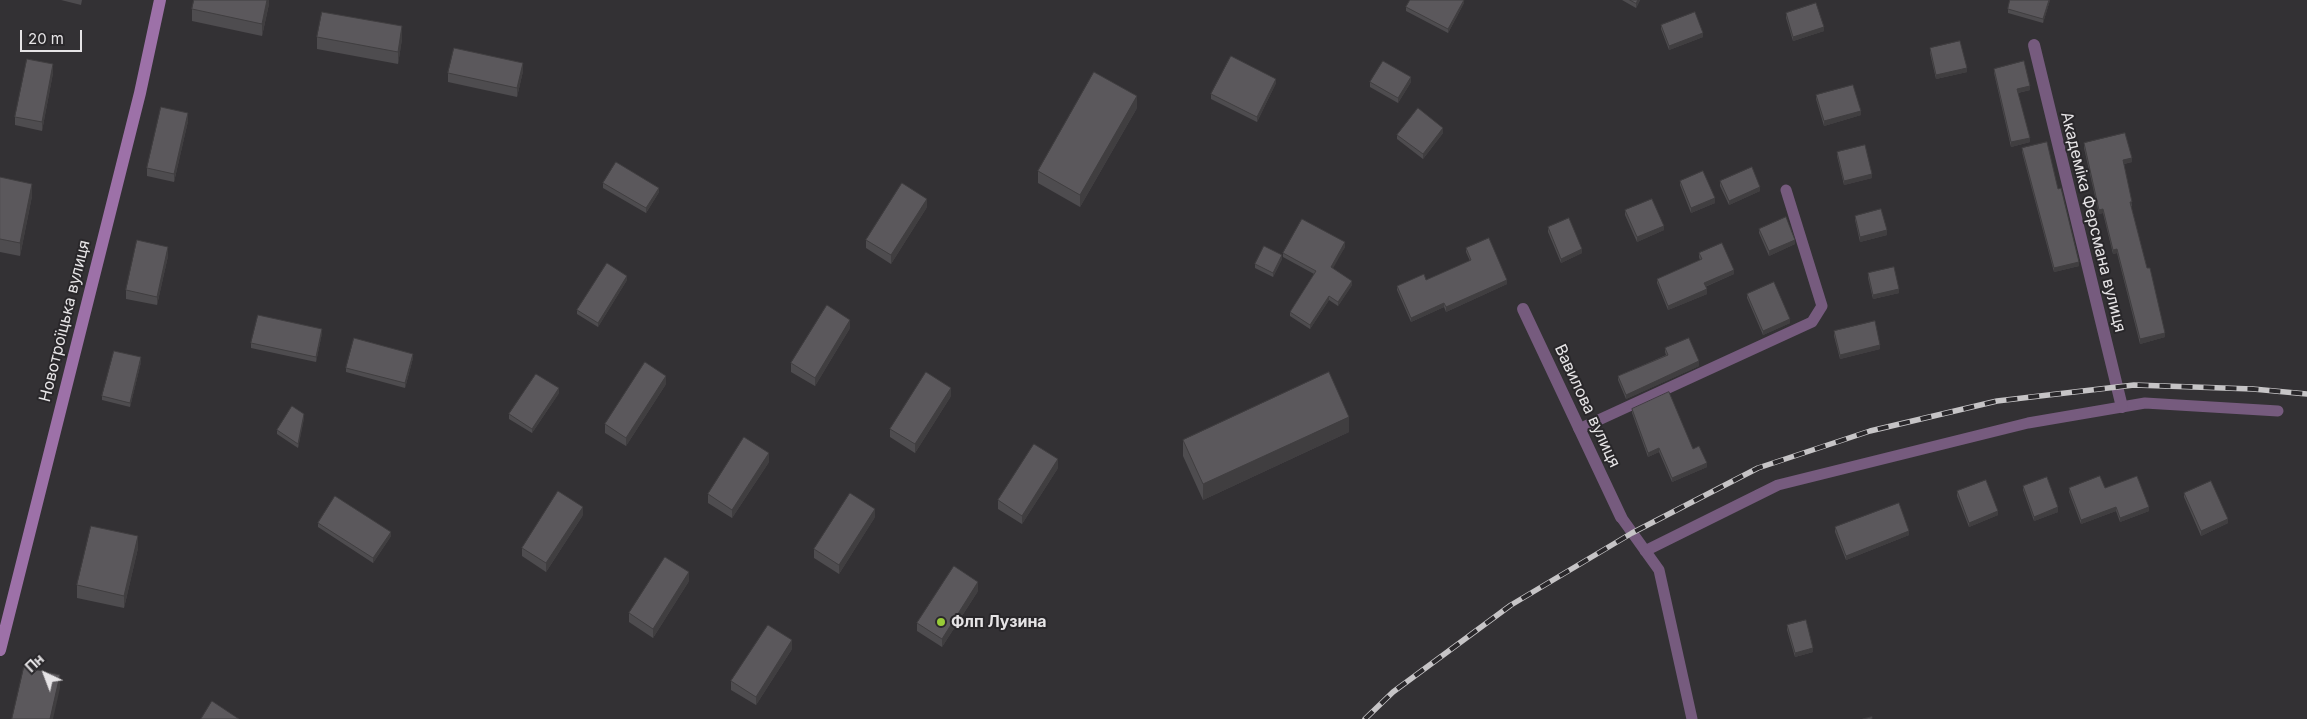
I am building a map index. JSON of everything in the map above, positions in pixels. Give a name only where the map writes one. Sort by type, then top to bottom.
[{"type":"main road","name":"Новотроїцька вулиця","points":[[0,650],[140,93],[160,0]]},
{"type":"street","name":"Академіка Ферсмана вулиця","points":[[2034,45],[2122,407]]},
{"type":"street","name":"Вавилова вулиця","points":[[1523,309],[1621,517]]},
{"type":"lane","points":[[1579,429],[1812,322],[1822,306],[1786,190]]},
{"type":"lane","points":[[1645,551],[1778,486],[2028,423],[2145,404],[2278,411]]},
{"type":"lane","points":[[1621,517],[1659,570],[1692,719]]},
{"type":"building","points":[[194,0],[267,0],[262,24],[192,9]]},
{"type":"building","points":[[1410,0],[1464,0],[1448,29],[1406,7]]},
{"type":"building","points":[[2010,0],[2049,0],[2043,19],[2008,9]]},
{"type":"building","points":[[1816,3],[1824,27],[1793,37],[1786,13]]},
{"type":"building","points":[[322,12],[402,26],[398,52],[317,37]]},
{"type":"building","points":[[1695,12],[1703,33],[1669,46],[1661,25]]},
{"type":"building","points":[[1960,41],[1967,68],[1936,75],[1930,48]]},
{"type":"building","points":[[454,48],[523,63],[517,88],[448,73]]},
{"type":"building","points":[[1231,56],[1276,79],[1257,117],[1211,94]]},
{"type":"building","points":[[27,59],[53,64],[42,122],[15,117]]},
{"type":"building","points":[[1383,61],[1411,77],[1398,98],[1370,82]]},
{"type":"building","points":[[2024,61],[2030,86],[2017,89],[2030,138],[2011,142],[1994,69]]},
{"type":"building","points":[[1094,72],[1137,96],[1080,195],[1038,171]]},
{"type":"building","points":[[1853,85],[1861,111],[1824,121],[1816,95]]},
{"type":"building","points":[[161,107],[188,113],[174,174],[147,168]]},
{"type":"building","points":[[1418,108],[1443,128],[1423,154],[1397,135]]},
{"type":"building","points":[[2125,133],[2132,158],[2123,160],[2132,202],[2130,202],[2147,268],[2150,268],[2165,333],[2140,339],[2117,249],[2113,250],[2103,209],[2099,210],[2084,143]]},
{"type":"building","points":[[2047,142],[2058,189],[2061,188],[2079,262],[2054,268],[2022,148]]},
{"type":"building","points":[[1865,145],[1872,174],[1844,181],[1837,152]]},
{"type":"building","points":[[616,162],[659,188],[646,208],[603,183]]},
{"type":"building","points":[[1752,167],[1760,187],[1729,201],[1720,181]]},
{"type":"building","points":[[1703,171],[1715,198],[1691,208],[1680,181]]},
{"type":"building","points":[[0,177],[32,184],[20,243],[0,239]]},
{"type":"building","points":[[902,183],[927,199],[891,255],[866,240]]},
{"type":"building","points":[[1652,199],[1664,226],[1637,237],[1625,210]]},
{"type":"building","points":[[1881,209],[1887,230],[1860,237],[1855,216]]},
{"type":"building","points":[[1786,217],[1795,240],[1769,251],[1759,229]]},
{"type":"building","points":[[1569,218],[1582,249],[1561,259],[1548,227]]},
{"type":"building","points":[[1302,219],[1345,242],[1331,267],[1352,281],[1338,302],[1329,296],[1310,325],[1290,312],[1316,271],[1283,253]]},
{"type":"building","points":[[1489,238],[1507,280],[1446,307],[1444,303],[1411,318],[1397,286],[1424,274],[1426,280],[1471,260],[1466,248]]},
{"type":"building","points":[[137,240],[168,247],[157,297],[126,290]]},
{"type":"building","points":[[1722,243],[1734,270],[1704,283],[1707,289],[1668,306],[1657,279],[1702,259],[1699,253]]},
{"type":"building","points":[[1264,246],[1282,255],[1273,273],[1255,264]]},
{"type":"building","points":[[607,263],[627,276],[598,323],[577,310]]},
{"type":"building","points":[[1894,267],[1899,289],[1873,295],[1868,273]]},
{"type":"building","points":[[1774,282],[1790,319],[1763,331],[1747,294]]},
{"type":"building","points":[[827,305],[850,320],[815,378],[791,363]]},
{"type":"building","points":[[258,315],[322,329],[316,357],[251,343]]},
{"type":"building","points":[[1875,321],[1880,345],[1840,355],[1834,331]]},
{"type":"building","points":[[354,338],[413,354],[405,383],[346,368]]},
{"type":"building","points":[[1689,338],[1699,361],[1626,395],[1618,376],[1668,355],[1665,348]]},
{"type":"building","points":[[114,351],[141,357],[130,403],[102,396]]},
{"type":"building","points":[[645,362],[666,376],[626,438],[605,424]]},
{"type":"building","points":[[926,372],[951,388],[915,444],[890,429]]},
{"type":"building","points":[[1329,372],[1349,417],[1203,484],[1183,440]]},
{"type":"building","points":[[536,374],[559,388],[532,429],[509,414]]},
{"type":"building","points":[[1669,392],[1693,449],[1699,446],[1707,463],[1672,478],[1659,448],[1648,453],[1632,409]]},
{"type":"building","points":[[292,406],[304,414],[298,444],[277,430]]},
{"type":"building","points":[[744,437],[769,453],[732,510],[708,494]]},
{"type":"building","points":[[1034,444],[1058,459],[1022,516],[998,500]]},
{"type":"building","points":[[2100,476],[2105,488],[2137,476],[2149,507],[2120,518],[2116,507],[2081,520],[2069,488]]},
{"type":"building","points":[[2047,477],[2058,507],[2034,517],[2023,486]]},
{"type":"building","points":[[1986,480],[1998,511],[1969,523],[1957,491]]},
{"type":"building","points":[[2211,481],[2228,519],[2201,531],[2184,493]]},
{"type":"building","points":[[558,491],[583,507],[546,563],[522,548]]},
{"type":"building","points":[[850,493],[875,509],[839,565],[814,549]]},
{"type":"building","points":[[335,496],[391,532],[373,558],[318,523]]},
{"type":"building","points":[[1899,503],[1909,531],[1846,556],[1835,527]]},
{"type":"building","points":[[91,526],[138,536],[124,596],[77,585]]},
{"type":"building","points":[[665,557],[689,572],[653,629],[629,613]]},
{"type":"building","points":[[954,566],[978,582],[942,639],[917,623]]},
{"type":"building","points":[[1806,620],[1813,648],[1795,653],[1787,625]]},
{"type":"building","points":[[768,625],[792,640],[756,697],[731,681]]},
{"type":"building","points":[[24,667],[60,675],[50,719],[12,719]]},
{"type":"building","points":[[212,701],[239,719],[201,719]]},
{"type":"railway","points":[[1365,719],[1393,692],[1511,605],[1632,533],[1758,468],[1870,431],[1997,401],[2134,385],[2253,389],[2307,394]]},
{"type":"place","name":"Флп Лузина","points":[[941,622]]}]
